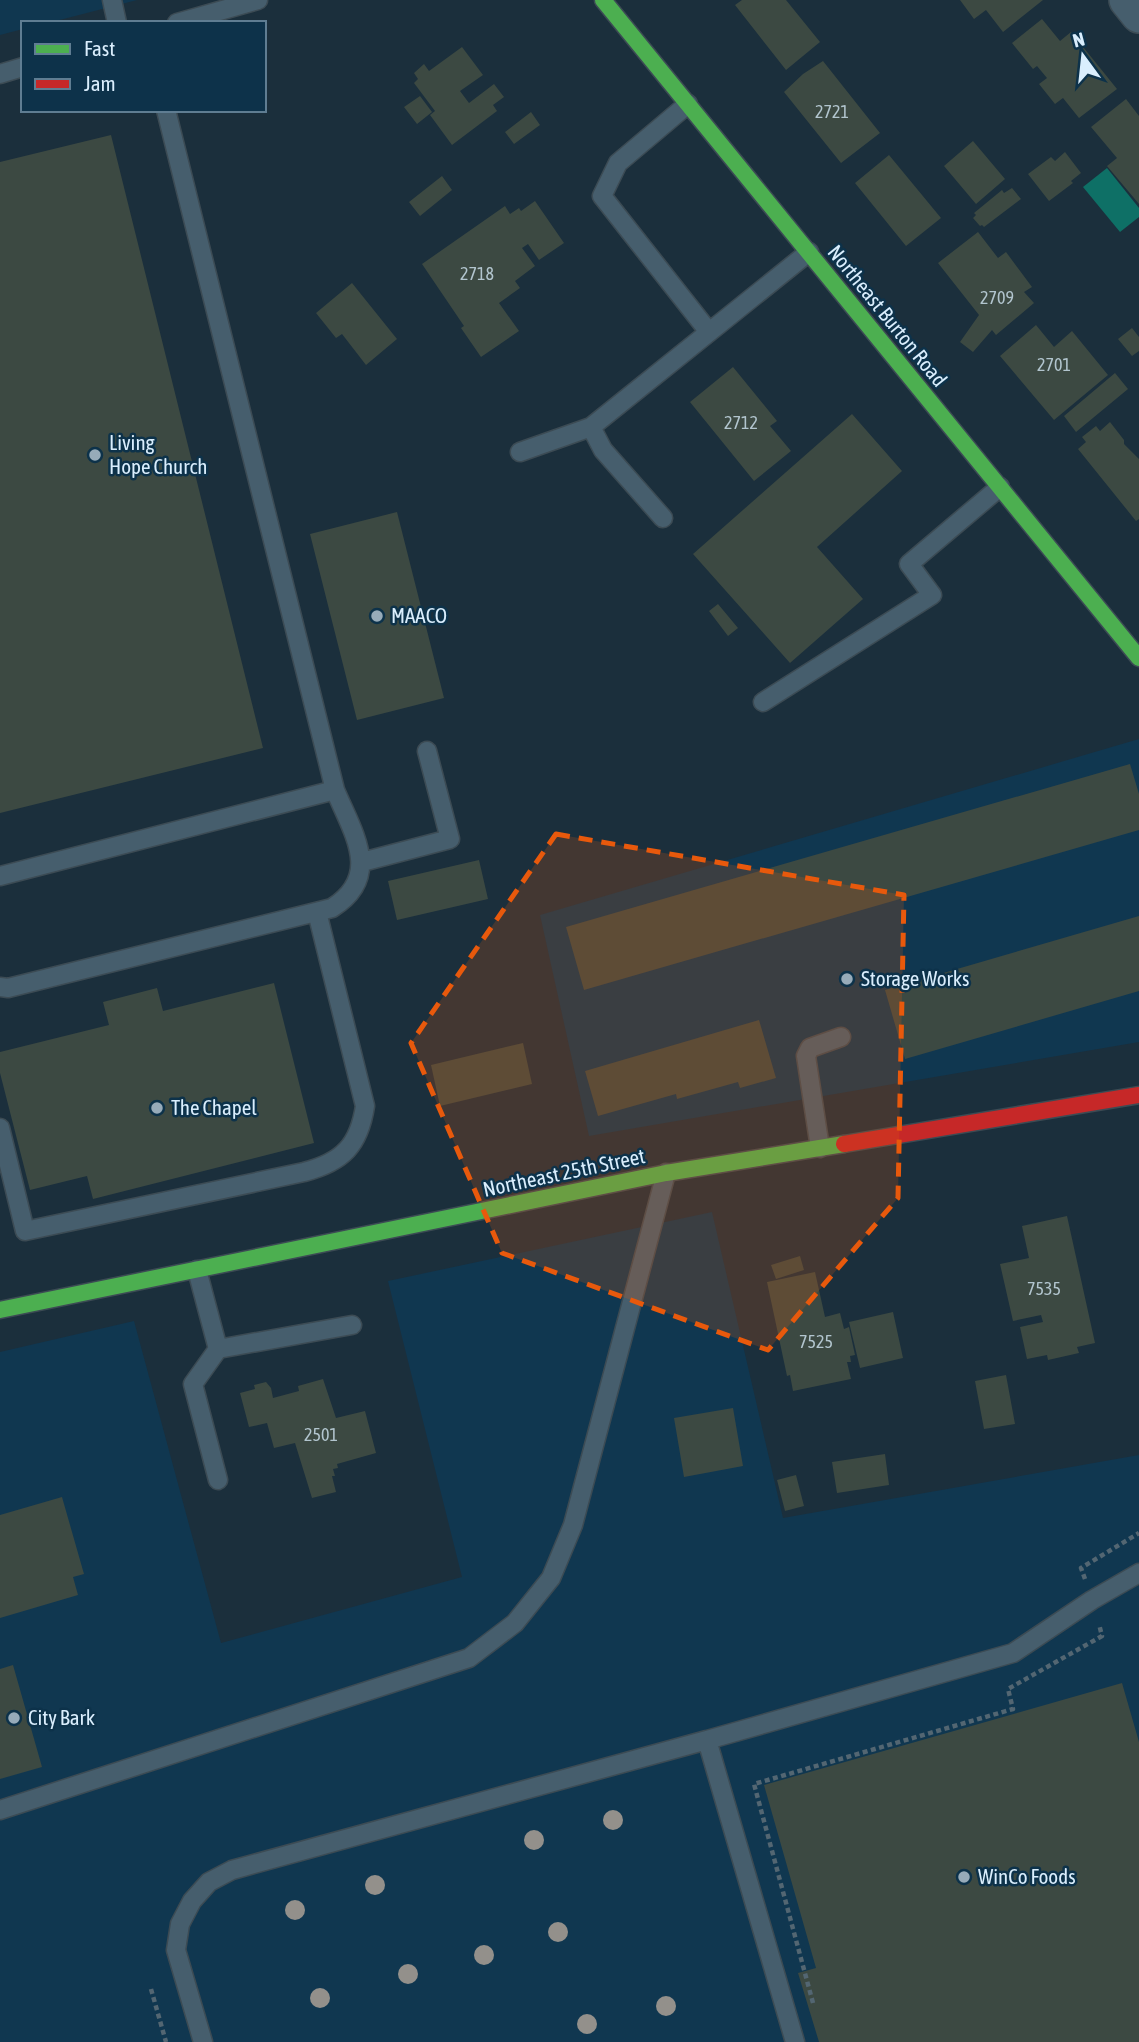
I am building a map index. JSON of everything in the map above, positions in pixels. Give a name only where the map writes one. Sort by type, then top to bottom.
[{"type":"main road","name":"Northeast Burton Road","points":[[603,0],[1139,658]]},
{"type":"main road","name":"Northeast 25th Street","points":[[0,1310],[666,1173],[1139,1095]]},
{"type":"street","points":[[1127,0],[1139,15]]},
{"type":"lane","points":[[112,0],[117,21]]},
{"type":"lane","points":[[184,21],[258,0]]},
{"type":"lane","points":[[0,74],[21,68]]},
{"type":"lane","points":[[688,104],[618,163],[602,196],[709,332]]},
{"type":"lane","points":[[0,987],[332,908],[344,901],[357,883],[362,862],[359,847],[335,790],[166,112]]},
{"type":"lane","points":[[520,452],[591,427],[809,253]]},
{"type":"lane","points":[[591,427],[603,450],[663,518]]},
{"type":"lane","points":[[764,702],[932,595],[909,564],[1000,487]]},
{"type":"lane","points":[[362,862],[450,839],[427,751]]},
{"type":"lane","points":[[0,876],[335,790]]},
{"type":"lane","points":[[0,1128],[25,1231],[323,1167],[340,1157],[353,1143],[362,1126],[365,1106],[317,912]]},
{"type":"lane","points":[[820,1148],[806,1056],[810,1048],[841,1037]]},
{"type":"lane","points":[[0,1810],[469,1658],[515,1623],[551,1578],[573,1525],[666,1173]]},
{"type":"lane","points":[[197,1270],[218,1349]]},
{"type":"lane","points":[[218,1480],[193,1384],[218,1349],[352,1325]]},
{"type":"lane","points":[[203,2042],[176,1950],[180,1924],[192,1901],[209,1882],[232,1870],[1013,1653],[1092,1600],[1139,1573]]},
{"type":"lane","points":[[707,1740],[795,2042]]},
{"type":"path","points":[[816,2016],[754,1784],[1013,1709],[1008,1689],[1102,1636],[1081,1567],[1139,1533]]},
{"type":"path","points":[[151,1989],[166,2042]]},
{"type":"highlighted area","points":[[556,834],[904,895],[898,1198],[768,1350],[502,1253],[411,1043]]},
{"type":"shaded area","points":[[0,0],[137,0],[56,21],[21,21],[21,30],[0,35]]},
{"type":"shaded area","points":[[1107,168],[1139,208],[1139,217],[1120,232],[1083,187]]},
{"type":"shaded area","name":"Storage Works","points":[[1139,739],[1139,1042],[589,1136],[540,915]]},
{"type":"shaded area","points":[[712,1212],[783,1518],[1139,1455],[1139,2042],[0,2042],[0,1352],[134,1321],[221,1643],[462,1577],[388,1281]]},
{"type":"building","points":[[742,0],[786,0],[820,42],[786,70],[735,5]]},
{"type":"building","points":[[960,0],[1043,0],[1003,32],[986,10],[974,19]]},
{"type":"building","points":[[1042,19],[1060,41],[1071,32],[1117,89],[1079,118],[1063,98],[1055,104],[1039,84],[1047,78],[1037,66],[1033,69],[1012,43]]},
{"type":"building","points":[[462,47],[483,75],[460,91],[469,103],[494,84],[504,97],[493,105],[497,111],[452,145],[430,115],[435,111],[414,83],[418,79],[414,73],[424,64],[429,71]]},
{"type":"building","points":[[823,61],[880,133],[841,163],[784,92],[803,74]]},
{"type":"building","points":[[420,96],[432,112],[417,124],[404,107]]},
{"type":"building","points":[[1126,99],[1139,116],[1139,204],[1107,166],[1117,158],[1091,127]]},
{"type":"building","points":[[531,112],[540,125],[514,144],[505,132]]},
{"type":"building","name":"Living Hope Church","points":[[111,135],[263,748],[0,813],[0,162]]},
{"type":"building","points":[[973,141],[1005,179],[976,204],[944,166]]},
{"type":"building","points":[[1065,152],[1081,173],[1071,181],[1073,183],[1049,201],[1028,174],[1051,157],[1055,161]]},
{"type":"building","points":[[889,155],[941,218],[906,246],[855,183]]},
{"type":"building","points":[[442,176],[452,190],[420,216],[409,202]]},
{"type":"building","points":[[1012,188],[1021,199],[984,227],[980,226],[973,218],[976,215],[974,213],[1002,190],[1004,193]]},
{"type":"building","points":[[535,201],[564,243],[539,260],[528,244],[522,248],[535,266],[515,281],[520,288],[499,303],[519,331],[481,357],[461,328],[464,326],[422,264],[505,206],[510,214],[519,208],[521,211]]},
{"type":"building","points":[[978,232],[998,258],[1006,252],[1032,287],[1024,292],[1034,303],[996,335],[992,330],[973,352],[960,342],[979,315],[938,263]]},
{"type":"building","points":[[352,283],[397,339],[366,365],[342,334],[336,338],[316,313]]},
{"type":"building","points":[[1036,325],[1054,347],[1072,331],[1108,375],[1054,420],[1000,356]]},
{"type":"building","points":[[1132,328],[1139,337],[1139,351],[1132,356],[1118,339]]},
{"type":"building","points":[[733,367],[777,421],[770,426],[791,451],[754,481],[690,402]]},
{"type":"building","points":[[1115,373],[1128,389],[1076,432],[1064,416]]},
{"type":"building","points":[[852,414],[902,471],[817,547],[863,599],[790,663],[693,554]]},
{"type":"building","points":[[1110,422],[1124,440],[1124,444],[1139,459],[1139,519],[1136,521],[1078,449],[1086,442],[1082,437],[1096,426],[1100,431]]},
{"type":"building","name":"MAACO","points":[[397,512],[444,698],[357,720],[310,534]]},
{"type":"building","points":[[718,604],[738,628],[728,636],[709,611]]},
{"type":"building","points":[[1130,764],[1139,794],[1139,830],[584,990],[566,927]]},
{"type":"building","points":[[479,860],[488,899],[397,920],[388,881]]},
{"type":"building","points":[[1139,916],[1139,991],[905,1059],[885,990]]},
{"type":"building","name":"The Chapel","points":[[274,983],[314,1143],[93,1199],[87,1176],[30,1190],[0,1073],[0,1052],[109,1025],[103,1002],[157,988],[163,1011]]},
{"type":"building","points":[[759,1020],[776,1078],[740,1088],[738,1082],[677,1099],[676,1094],[598,1116],[585,1071]]},
{"type":"building","points":[[523,1043],[532,1084],[440,1106],[431,1065]]},
{"type":"building","points":[[1067,1216],[1095,1343],[1077,1347],[1079,1353],[1048,1360],[1047,1355],[1027,1359],[1020,1327],[1043,1322],[1041,1315],[1013,1321],[1000,1264],[1029,1258],[1022,1226]]},
{"type":"building","points":[[800,1256],[804,1270],[776,1279],[771,1265]]},
{"type":"building","points":[[815,1272],[825,1317],[840,1313],[844,1329],[849,1327],[855,1355],[850,1356],[851,1362],[847,1362],[851,1379],[793,1391],[790,1375],[787,1376],[767,1282]]},
{"type":"building","points":[[893,1312],[903,1358],[860,1368],[849,1322]]},
{"type":"building","points":[[1006,1375],[1015,1424],[984,1429],[975,1381]]},
{"type":"building","points":[[323,1379],[336,1418],[365,1411],[376,1453],[337,1464],[338,1468],[333,1469],[335,1476],[332,1476],[336,1492],[312,1498],[295,1443],[274,1448],[267,1423],[249,1427],[240,1393],[255,1389],[254,1385],[266,1382],[271,1388],[273,1398],[299,1391],[298,1386]]},
{"type":"building","points":[[733,1408],[743,1466],[684,1477],[674,1418]]},
{"type":"building","points":[[885,1454],[889,1485],[837,1493],[832,1462]]},
{"type":"building","points":[[796,1475],[804,1506],[785,1511],[777,1480]]},
{"type":"building","points":[[62,1497],[84,1574],[73,1577],[78,1595],[0,1618],[0,1515]]},
{"type":"building","name":"City Bark","points":[[13,1665],[42,1767],[0,1779],[0,1669]]},
{"type":"building","name":"WinCo Foods","points":[[1122,1683],[1139,1742],[1139,2042],[819,2042],[798,1973],[816,1968],[764,1785]]},
{"type":"traffic: fast","points":[[603,0],[1139,658]]},
{"type":"traffic: fast","points":[[0,1310],[666,1173],[844,1144]]},
{"type":"traffic: jam","points":[[844,1144],[1139,1095]]},
{"type":"place","name":"Living Hope Church","points":[[95,455]]},
{"type":"place","name":"MAACO","points":[[377,616]]},
{"type":"place","name":"Storage Works","points":[[847,979]]},
{"type":"place","name":"The Chapel","points":[[157,1108]]},
{"type":"place","name":"City Bark","points":[[14,1718]]},
{"type":"place","name":"WinCo Foods","points":[[964,1877]]}]
